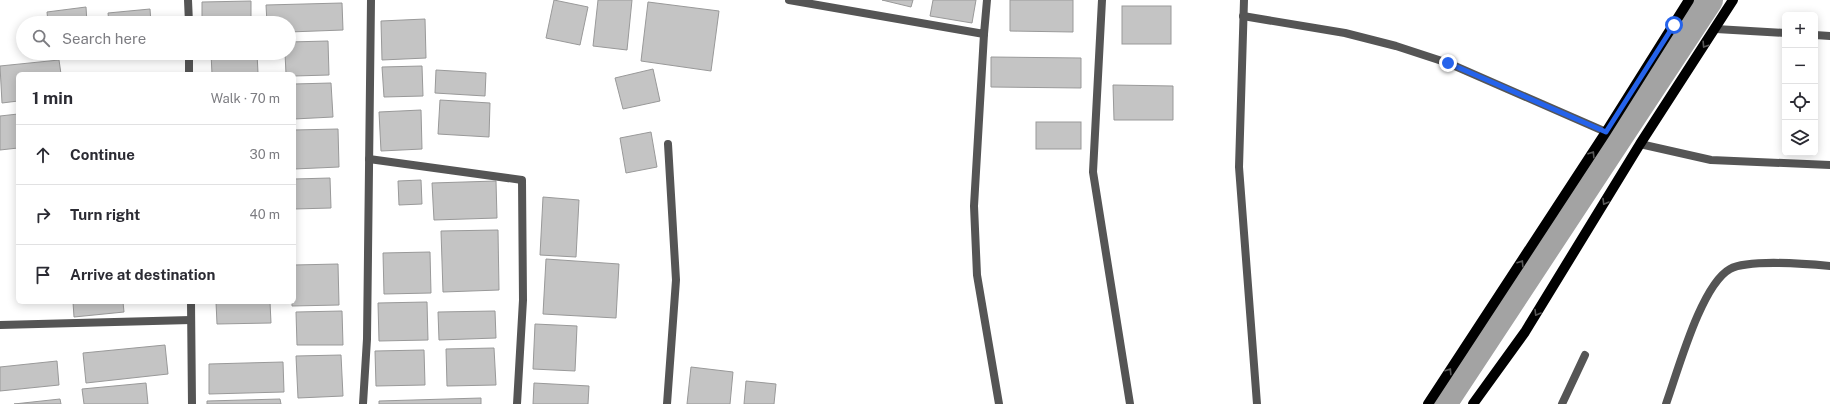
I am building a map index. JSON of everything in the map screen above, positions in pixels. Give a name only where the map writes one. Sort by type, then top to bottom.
[{"type":"main road","points":[[1428,404],[1606,132],[1688,0]]},
{"type":"main road","points":[[1473,404],[1526,332],[1640,144],[1716,29],[1733,0]]},
{"type":"street","points":[[188,0],[188,16]]},
{"type":"street","points":[[363,404],[368,339],[371,0]]},
{"type":"street","points":[[790,0],[984,34]]},
{"type":"street","points":[[987,0],[974,206],[977,275],[999,404]]},
{"type":"street","points":[[1102,0],[1093,172],[1130,404]]},
{"type":"street","points":[[1244,0],[1239,167],[1257,404]]},
{"type":"street","points":[[1243,16],[1345,33],[1396,46],[1448,63],[1606,132]]},
{"type":"street","points":[[1716,29],[1782,33]]},
{"type":"street","points":[[1818,35],[1830,36]]},
{"type":"street","points":[[189,60],[189,72]]},
{"type":"street","points":[[667,404],[676,280],[668,144]]},
{"type":"street","points":[[1640,144],[1711,160],[1830,165]]},
{"type":"street","points":[[369,159],[522,180],[523,300],[517,404]]},
{"type":"street","points":[[1666,404],[1701,307],[1714,284],[1731,268],[1754,264],[1787,263],[1830,266]]},
{"type":"street","points":[[191,304],[192,404]]},
{"type":"street","points":[[0,325],[191,320]]},
{"type":"street","points":[[1562,404],[1585,355]]},
{"type":"building","points":[[554,0],[588,7],[580,45],[546,38]]},
{"type":"building","points":[[598,0],[632,0],[627,50],[593,46]]},
{"type":"building","points":[[882,0],[913,0],[911,7]]},
{"type":"building","points":[[933,0],[976,0],[972,23],[930,16]]},
{"type":"building","points":[[1010,0],[1073,0],[1073,32],[1010,31]]},
{"type":"building","points":[[251,1],[251,16],[202,16],[202,2]]},
{"type":"building","points":[[648,2],[719,11],[711,71],[641,61]]},
{"type":"building","points":[[342,3],[343,30],[296,32],[296,16],[267,16],[266,5]]},
{"type":"building","points":[[1122,6],[1171,6],[1171,44],[1122,44]]},
{"type":"building","points":[[86,7],[87,16],[47,16],[47,12]]},
{"type":"building","points":[[150,9],[150,16],[108,16],[108,13]]},
{"type":"building","points":[[425,19],[426,58],[382,60],[381,21]]},
{"type":"building","points":[[328,41],[329,75],[296,76],[296,72],[286,72],[285,60],[296,60],[296,42]]},
{"type":"building","points":[[991,57],[1081,58],[1081,88],[991,87]]},
{"type":"building","points":[[59,60],[61,72],[16,72],[16,101],[2,103],[0,66]]},
{"type":"building","points":[[211,60],[257,60],[258,72],[212,72]]},
{"type":"building","points":[[422,66],[423,96],[384,97],[382,67]]},
{"type":"building","points":[[653,69],[660,101],[623,109],[615,78]]},
{"type":"building","points":[[436,70],[486,73],[485,96],[435,93]]},
{"type":"building","points":[[331,83],[333,117],[296,119],[296,84]]},
{"type":"building","points":[[1113,85],[1173,86],[1173,120],[1114,120]]},
{"type":"building","points":[[440,100],[490,103],[489,137],[438,134]]},
{"type":"building","points":[[421,110],[422,149],[381,151],[379,112]]},
{"type":"building","points":[[16,114],[16,148],[0,150],[0,116]]},
{"type":"building","points":[[1036,122],[1081,122],[1081,149],[1036,149]]},
{"type":"building","points":[[338,129],[339,167],[296,169],[296,130]]},
{"type":"building","points":[[651,132],[657,167],[626,173],[620,138]]},
{"type":"building","points":[[330,178],[331,208],[296,209],[296,179]]},
{"type":"building","points":[[421,180],[422,204],[399,205],[398,181]]},
{"type":"building","points":[[496,181],[497,218],[434,220],[432,183]]},
{"type":"building","points":[[543,197],[579,200],[576,257],[540,255]]},
{"type":"building","points":[[498,230],[499,290],[443,292],[441,231]]},
{"type":"building","points":[[430,252],[431,293],[384,294],[383,253]]},
{"type":"building","points":[[546,259],[619,264],[616,318],[543,314]]},
{"type":"building","points":[[338,264],[339,305],[292,306],[292,304],[296,304],[296,265]]},
{"type":"building","points":[[427,302],[428,340],[379,341],[378,303]]},
{"type":"building","points":[[73,304],[123,304],[124,312],[74,317]]},
{"type":"building","points":[[216,304],[270,304],[271,323],[217,324]]},
{"type":"building","points":[[342,311],[343,345],[297,345],[296,312]]},
{"type":"building","points":[[495,311],[496,338],[439,340],[438,312]]},
{"type":"building","points":[[535,324],[577,326],[575,371],[533,369]]},
{"type":"building","points":[[165,345],[168,374],[86,383],[83,353]]},
{"type":"building","points":[[494,348],[496,385],[447,386],[446,349]]},
{"type":"building","points":[[424,350],[425,385],[376,386],[375,351]]},
{"type":"building","points":[[341,355],[343,396],[298,398],[296,356]]},
{"type":"building","points":[[57,361],[59,385],[0,391],[0,367]]},
{"type":"building","points":[[283,362],[284,392],[209,394],[209,364]]},
{"type":"building","points":[[691,367],[733,372],[730,404],[687,404]]},
{"type":"building","points":[[746,381],[776,384],[774,404],[744,404]]},
{"type":"building","points":[[146,383],[148,404],[84,404],[82,389]]},
{"type":"building","points":[[534,383],[589,386],[588,404],[533,404]]},
{"type":"building","points":[[481,398],[481,404],[379,404],[379,401]]},
{"type":"building","points":[[60,399],[61,404],[14,404]]},
{"type":"building","points":[[280,399],[281,404],[207,404],[207,401]]},
{"type":"waterway","points":[[1443,404],[1709,0]]},
{"type":"route","points":[[1448,63],[1606,132],[1674,25]]}]
